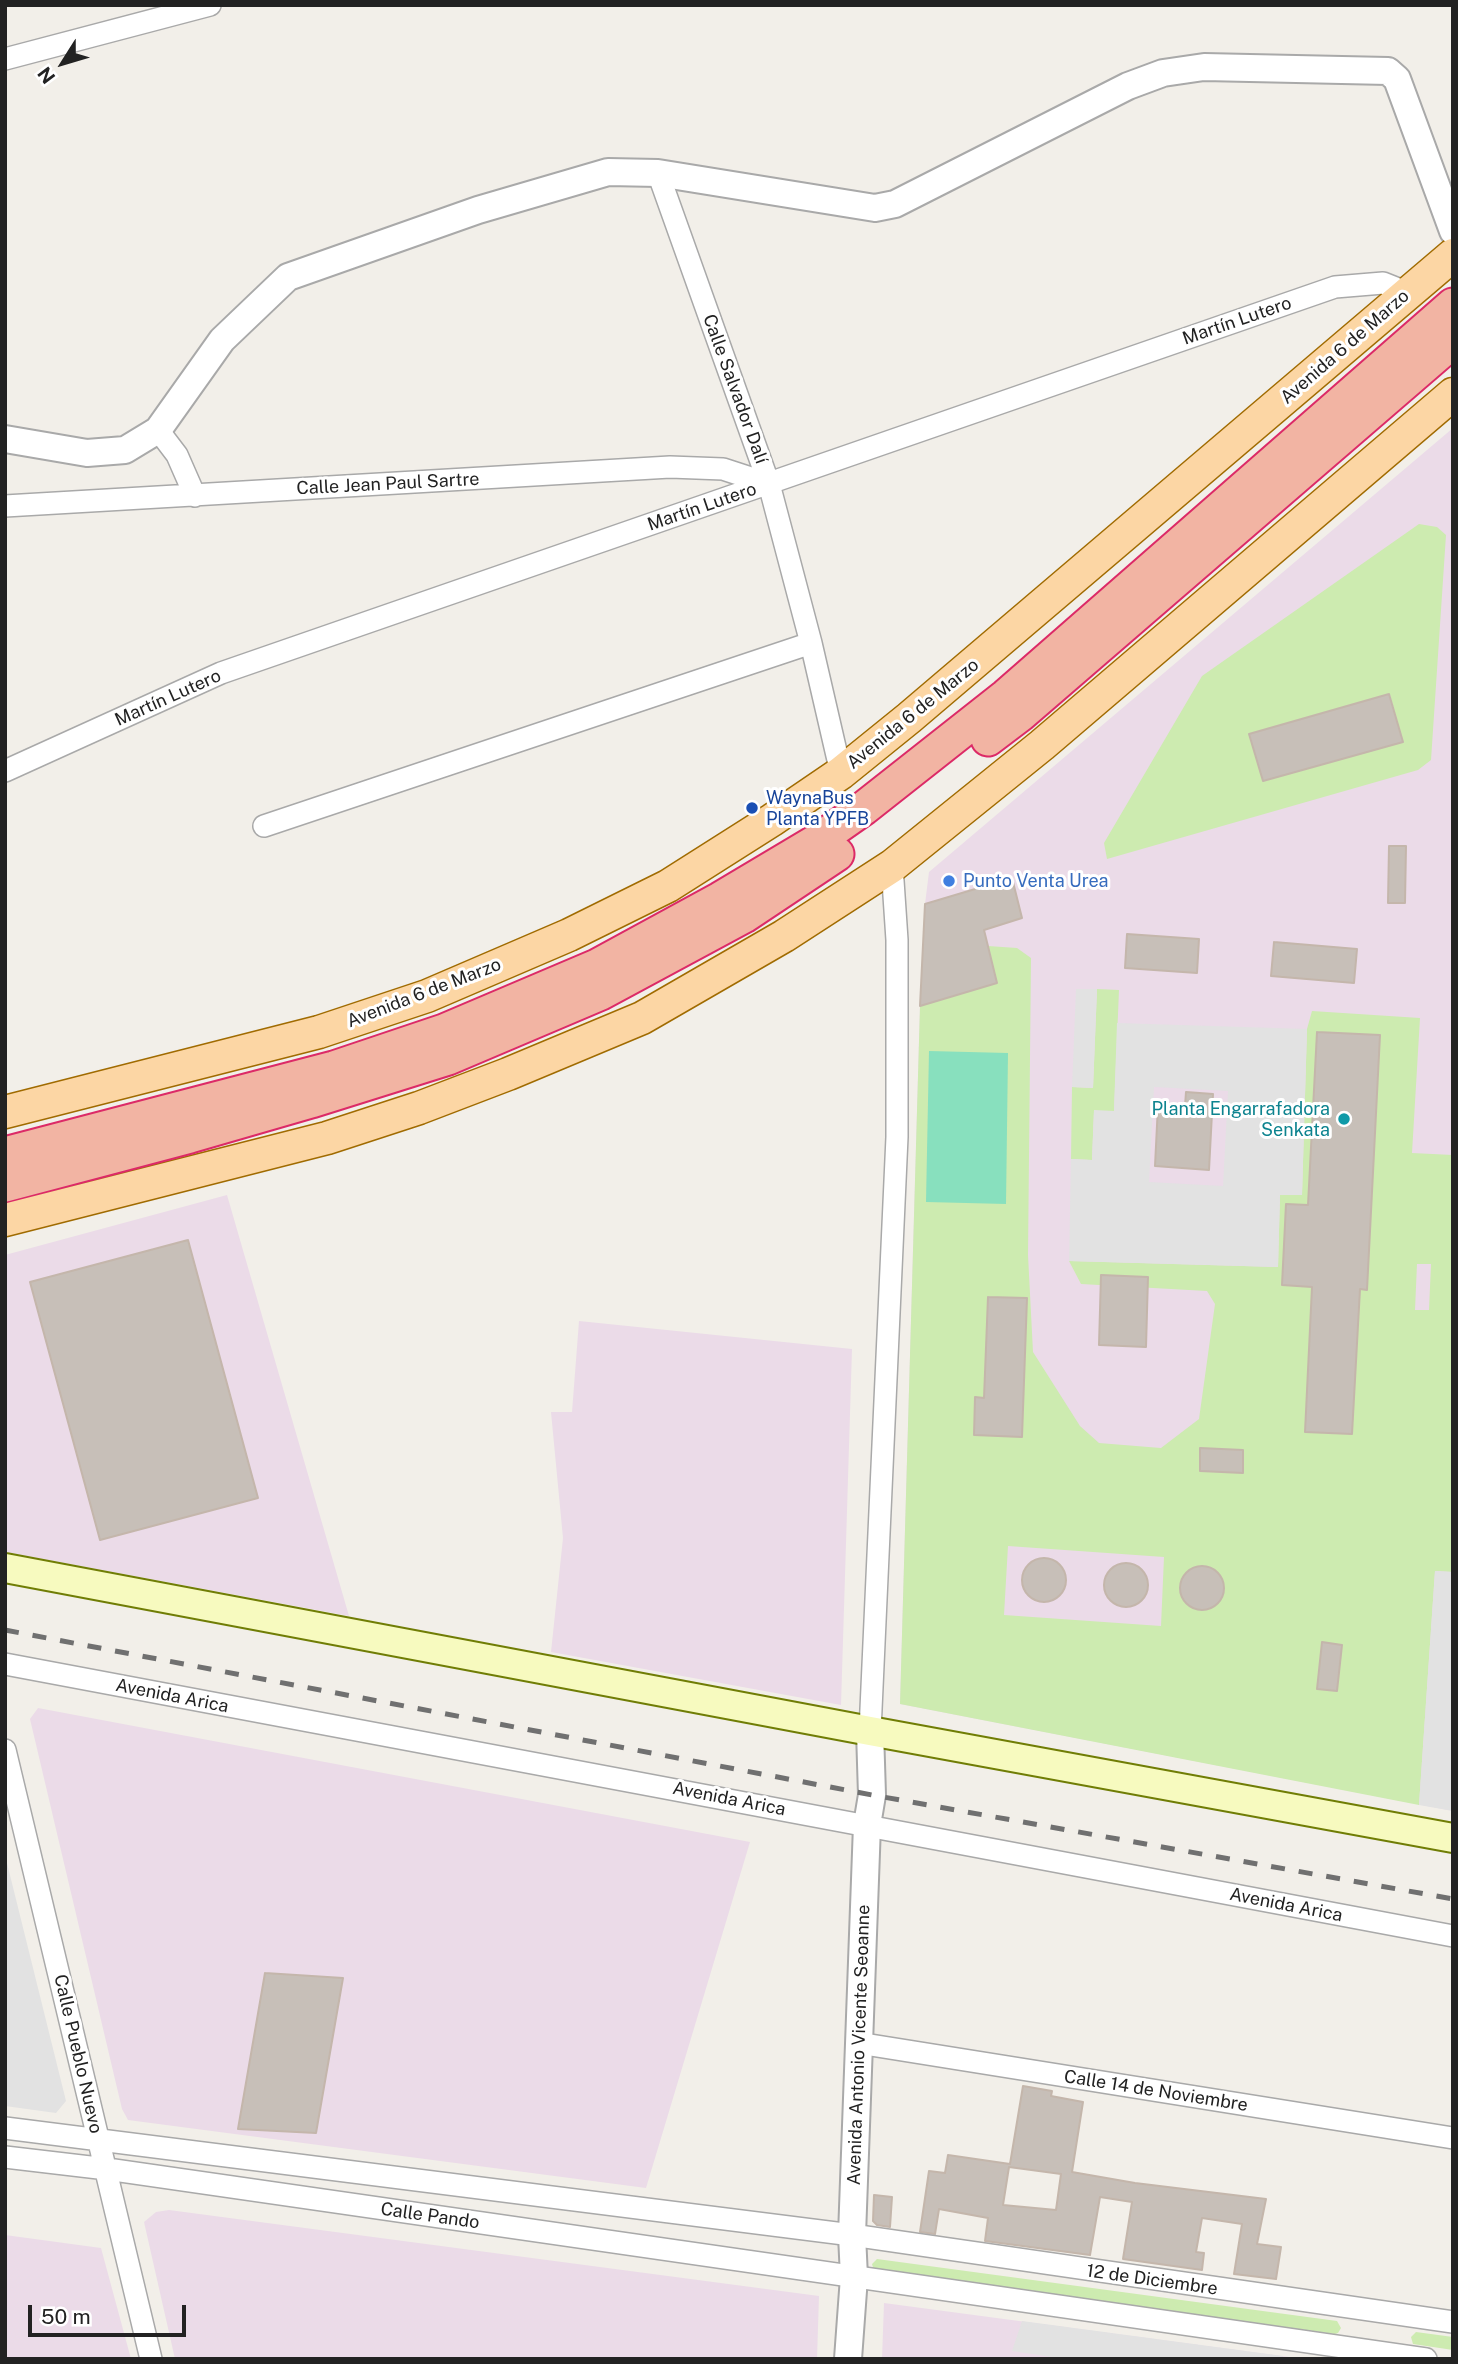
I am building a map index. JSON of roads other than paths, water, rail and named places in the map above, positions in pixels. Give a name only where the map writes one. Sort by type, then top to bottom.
[{"type":"highway","points":[[5,1154],[334,1068],[444,1031],[597,966],[814,844],[1006,696],[1453,305]]},
{"type":"highway","points":[[5,1185],[190,1136],[448,1058],[601,993],[744,916],[889,816],[1021,714],[1453,341]]},
{"type":"main road","name":"Avenida 6 de Marzo","points":[[5,1112],[319,1032],[427,996],[569,935],[668,886],[841,773],[983,657],[1453,255]]},
{"type":"main road","points":[[5,1220],[327,1138],[419,1108],[642,1018],[794,930],[892,866],[1042,745],[1453,394]]},
{"type":"main road","points":[[5,1568],[1453,1838]]},
{"type":"street","points":[[5,59],[211,5]]},
{"type":"street","points":[[5,439],[87,453],[125,450],[158,430],[222,340],[288,277],[478,210],[608,172],[658,173],[875,208],[895,204],[1128,86],[1163,73],[1204,66],[1388,71],[1397,79],[1453,231]]},
{"type":"street","name":"Calle Salvador Dalí","points":[[658,173],[769,484],[811,643],[841,773]]},
{"type":"street","name":"Martín Lutero","points":[[5,771],[221,673],[1335,287],[1383,282],[1408,293]]},
{"type":"street","points":[[158,430],[177,455],[195,496]]},
{"type":"street","name":"Calle Jean Paul Sartre","points":[[5,506],[670,467],[723,469],[769,484]]},
{"type":"street","points":[[264,826],[811,643]]},
{"type":"street","points":[[870,1731],[897,1136],[897,940],[892,866]]},
{"type":"street","name":"Avenida Arica","points":[[5,1664],[1453,1936]]},
{"type":"street","name":"Avenida Antonio Vicente Seoanne","points":[[848,2359],[854,2277],[852,2235],[867,1825],[872,1795],[870,1731]]},
{"type":"street","name":"Calle Pueblo Nuevo","points":[[5,1750],[151,2359]]},
{"type":"street","name":"Calle 14 de Noviembre","points":[[858,2043],[1453,2138]]},
{"type":"street","name":"Calle Pando","points":[[5,2128],[852,2235]]},
{"type":"street","name":"Calle Pando","points":[[5,2157],[107,2169],[854,2277]]},
{"type":"street","name":"12 de Diciembre","points":[[852,2235],[1453,2322]]},
{"type":"street","points":[[854,2277],[1426,2359]]},
{"type":"street","points":[[1373,2351],[1378,2313]]},
{"type":"railway","points":[[5,1630],[872,1795],[1453,1899]]},
{"type":"place","name":"WaynaBus Planta YPFB","points":[[752,808]]},
{"type":"place","name":"Punto Venta Urea","points":[[949,881]]},
{"type":"place","name":"Planta Engarrafadora Senkata","points":[[1344,1119]]}]
